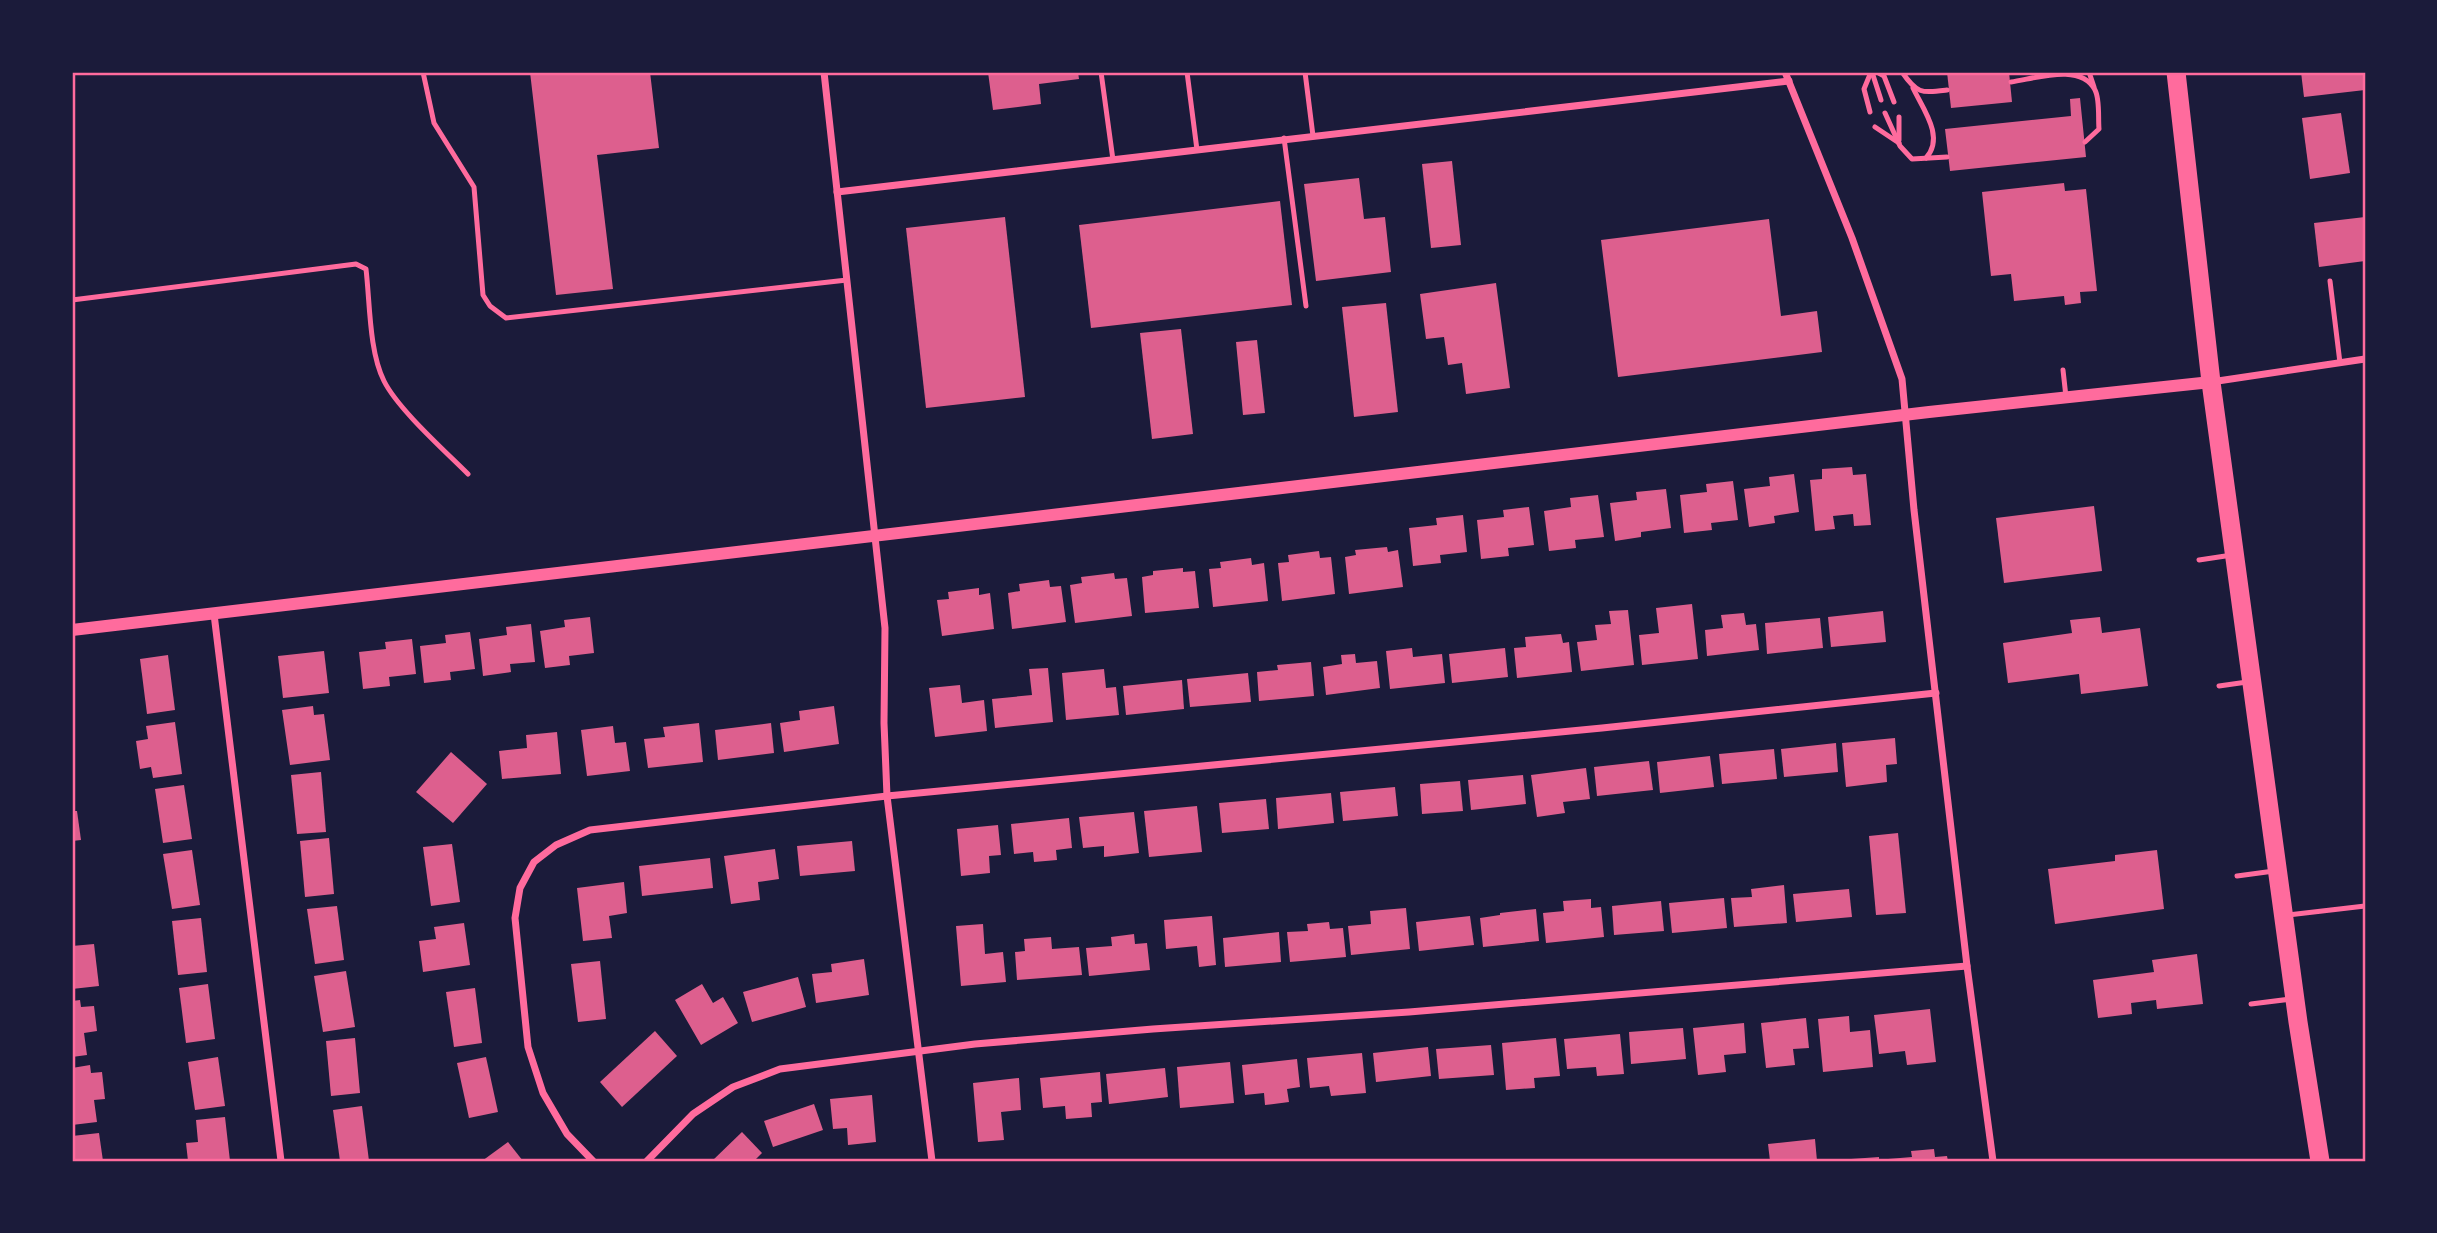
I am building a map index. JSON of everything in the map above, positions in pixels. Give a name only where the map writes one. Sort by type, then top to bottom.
[{"type":"highway","points":[[2176,72],[2211,382],[2283,916],[2320,1161]]},
{"type":"street","points":[[824,72],[885,628],[884,723],[887,796],[932,1161]]},
{"type":"street","points":[[1785,72],[1852,238],[1902,379],[1914,510],[1967,966],[1993,1161]]},
{"type":"street","points":[[837,192],[1789,80]]},
{"type":"street","points":[[72,630],[1905,415],[2211,382],[2365,359]]},
{"type":"street","points":[[214,614],[281,1161]]},
{"type":"street","points":[[593,1161],[567,1134],[543,1093],[528,1046],[515,918],[520,888],[534,862],[556,845],[590,830],[887,796],[1936,693]]},
{"type":"street","points":[[647,1161],[693,1114],[733,1087],[780,1069],[918,1051],[1153,1028],[1409,1012],[1967,966]]},
{"type":"lane","points":[[423,72],[435,123],[474,187],[483,295],[490,306],[506,318],[847,280]]},
{"type":"lane","points":[[1101,72],[1113,160]]},
{"type":"lane","points":[[1187,72],[1197,150]]},
{"type":"lane","points":[[1305,72],[1313,136]]},
{"type":"lane","points":[[1873,72],[1881,100]]},
{"type":"lane","points":[[1873,72],[1885,76],[1894,103]]},
{"type":"lane","points":[[1870,112],[1864,89],[1873,72]]},
{"type":"lane","points":[[1902,72],[1913,88],[1935,138],[1933,150],[1926,158]]},
{"type":"lane","points":[[2085,142],[2099,129],[2095,90],[2089,72]]},
{"type":"lane","points":[[2011,82],[2051,74],[2076,75],[2084,78],[2095,90]]},
{"type":"lane","points":[[1913,88],[1929,92],[1947,90]]},
{"type":"lane","points":[[1885,113],[1905,154],[1912,159],[1947,157]]},
{"type":"lane","points":[[1899,117],[1899,143]]},
{"type":"lane","points":[[1875,127],[1899,143]]},
{"type":"lane","points":[[1284,138],[1306,306]]},
{"type":"lane","points":[[72,300],[356,264],[366,269],[375,356],[384,382],[401,405],[468,474]]},
{"type":"lane","points":[[2330,281],[2340,363]]},
{"type":"lane","points":[[2063,370],[2066,397]]},
{"type":"lane","points":[[2199,559],[2235,555]]},
{"type":"lane","points":[[2219,686],[2252,681]]},
{"type":"lane","points":[[2237,877],[2277,871]]},
{"type":"lane","points":[[2283,916],[2365,906]]},
{"type":"lane","points":[[2250,1004],[2295,999]]},
{"type":"building","points":[[530,72],[650,72],[659,148],[597,155],[613,289],[556,295]]},
{"type":"building","points":[[988,72],[1078,72],[1079,79],[1039,84],[1041,104],[993,110]]},
{"type":"building","points":[[1947,72],[2009,72],[2012,102],[1951,108]]},
{"type":"building","points":[[2301,72],[2365,72],[2365,90],[2304,97]]},
{"type":"building","points":[[2080,98],[2086,157],[1950,171],[1945,129],[2071,116],[2070,99]]},
{"type":"building","points":[[2341,113],[2350,173],[2310,179],[2302,118]]},
{"type":"building","points":[[1452,161],[1461,245],[1431,248],[1422,164]]},
{"type":"building","points":[[1359,178],[1364,219],[1385,217],[1391,272],[1316,281],[1304,184]]},
{"type":"building","points":[[2064,183],[2065,191],[2086,189],[2097,291],[2080,292],[2081,303],[2065,305],[2064,296],[2014,301],[2011,274],[1991,276],[1982,192]]},
{"type":"building","points":[[1280,201],[1292,305],[1091,328],[1079,225]]},
{"type":"building","points":[[1005,217],[1025,397],[926,408],[906,228]]},
{"type":"building","points":[[2365,217],[2365,261],[2319,267],[2314,223]]},
{"type":"building","points":[[1769,219],[1781,316],[1817,311],[1822,352],[1618,377],[1601,240]]},
{"type":"building","points":[[1496,283],[1510,388],[1466,394],[1462,363],[1448,365],[1444,337],[1426,339],[1420,294]]},
{"type":"building","points":[[1386,303],[1398,412],[1354,417],[1342,307]]},
{"type":"building","points":[[1181,329],[1193,434],[1152,439],[1140,333]]},
{"type":"building","points":[[1257,340],[1265,413],[1243,415],[1236,342]]},
{"type":"building","points":[[1852,467],[1853,475],[1866,474],[1871,525],[1854,526],[1853,514],[1833,516],[1835,529],[1815,531],[1810,480],[1822,479],[1822,469]]},
{"type":"building","points":[[1794,474],[1799,512],[1774,516],[1775,523],[1749,527],[1744,489],[1770,486],[1769,477]]},
{"type":"building","points":[[1733,481],[1738,520],[1711,523],[1712,530],[1684,533],[1680,495],[1707,492],[1706,484]]},
{"type":"building","points":[[1666,489],[1671,528],[1641,532],[1641,537],[1615,541],[1610,503],[1637,500],[1636,492]]},
{"type":"building","points":[[1598,495],[1604,537],[1575,540],[1576,548],[1549,551],[1544,511],[1571,507],[1570,498]]},
{"type":"building","points":[[2094,506],[2102,571],[2004,583],[1996,518]]},
{"type":"building","points":[[1529,507],[1534,545],[1508,548],[1509,556],[1481,559],[1477,520],[1504,517],[1503,510]]},
{"type":"building","points":[[1463,515],[1467,552],[1440,555],[1441,563],[1413,566],[1409,528],[1437,525],[1436,518]]},
{"type":"building","points":[[1387,547],[1388,552],[1398,550],[1403,587],[1349,594],[1345,557],[1356,555],[1355,550]]},
{"type":"building","points":[[1319,551],[1320,558],[1331,557],[1335,594],[1282,601],[1278,563],[1289,562],[1288,555]]},
{"type":"building","points":[[1251,558],[1252,565],[1264,563],[1268,601],[1213,607],[1209,569],[1221,568],[1220,562]]},
{"type":"building","points":[[1183,568],[1183,572],[1195,571],[1199,608],[1145,613],[1142,577],[1153,575],[1153,571]]},
{"type":"building","points":[[1114,573],[1115,579],[1127,578],[1132,616],[1075,623],[1070,585],[1082,583],[1081,577]]},
{"type":"building","points":[[1049,580],[1050,587],[1061,586],[1066,622],[1012,629],[1008,593],[1020,591],[1019,584]]},
{"type":"building","points":[[979,588],[979,595],[990,593],[994,629],[942,636],[937,600],[949,599],[948,592]]},
{"type":"building","points":[[1692,604],[1698,659],[1642,665],[1639,635],[1659,633],[1656,608]]},
{"type":"building","points":[[1628,610],[1634,665],[1581,671],[1577,642],[1597,640],[1595,625],[1611,624],[1609,611]]},
{"type":"building","points":[[1883,611],[1886,642],[1831,647],[1828,617]]},
{"type":"building","points":[[1744,613],[1746,625],[1756,624],[1759,650],[1707,656],[1705,630],[1723,628],[1721,615]]},
{"type":"building","points":[[590,617],[594,653],[569,656],[570,665],[545,668],[540,631],[565,627],[564,620]]},
{"type":"building","points":[[2100,617],[2102,633],[2140,628],[2148,686],[2081,694],[2079,674],[2008,683],[2003,643],[2072,633],[2070,620]]},
{"type":"building","points":[[1820,618],[1823,648],[1767,654],[1765,623]]},
{"type":"building","points":[[531,624],[535,662],[510,664],[511,672],[483,676],[479,639],[507,635],[506,627]]},
{"type":"building","points":[[470,632],[475,669],[450,672],[451,680],[424,683],[420,646],[446,643],[445,635]]},
{"type":"building","points":[[1561,634],[1563,643],[1569,642],[1572,672],[1517,678],[1514,648],[1526,647],[1525,637]]},
{"type":"building","points":[[412,639],[416,674],[389,677],[390,686],[363,689],[359,652],[386,649],[385,642]]},
{"type":"building","points":[[1412,648],[1413,657],[1442,654],[1445,683],[1390,689],[1386,651]]},
{"type":"building","points":[[1505,648],[1508,677],[1452,683],[1449,654]]},
{"type":"building","points":[[324,651],[329,693],[283,698],[278,656]]},
{"type":"building","points":[[1355,654],[1356,663],[1377,661],[1380,688],[1326,695],[1323,667],[1342,664],[1341,655]]},
{"type":"building","points":[[168,655],[175,710],[147,714],[140,659]]},
{"type":"building","points":[[1311,662],[1314,696],[1259,701],[1257,672],[1278,670],[1277,665]]},
{"type":"building","points":[[1048,668],[1053,722],[995,728],[992,699],[1032,695],[1029,669]]},
{"type":"building","points":[[1104,669],[1106,688],[1116,687],[1119,715],[1066,720],[1062,673]]},
{"type":"building","points":[[1248,673],[1251,702],[1190,707],[1187,679]]},
{"type":"building","points":[[1182,680],[1184,709],[1126,715],[1123,686]]},
{"type":"building","points":[[960,685],[962,703],[984,700],[987,731],[935,737],[929,688]]},
{"type":"building","points":[[313,706],[314,715],[324,714],[330,760],[290,765],[282,710]]},
{"type":"building","points":[[834,706],[839,744],[784,752],[780,723],[800,720],[799,711]]},
{"type":"building","points":[[175,722],[182,774],[153,778],[151,767],[140,769],[136,741],[148,739],[146,726]]},
{"type":"building","points":[[699,723],[703,762],[648,768],[644,739],[665,737],[663,727]]},
{"type":"building","points":[[771,723],[774,753],[718,760],[715,730]]},
{"type":"building","points":[[613,726],[615,743],[626,742],[630,771],[587,776],[581,730]]},
{"type":"building","points":[[557,732],[561,774],[502,779],[499,751],[527,748],[526,735]]},
{"type":"building","points":[[1895,738],[1897,764],[1886,765],[1887,782],[1846,787],[1842,743]]},
{"type":"building","points":[[1836,743],[1838,772],[1784,777],[1781,749]]},
{"type":"building","points":[[1774,749],[1777,779],[1722,784],[1719,754]]},
{"type":"building","points":[[451,752],[487,784],[453,823],[416,792]]},
{"type":"building","points":[[1710,756],[1714,787],[1660,793],[1657,762]]},
{"type":"building","points":[[1649,761],[1653,790],[1597,796],[1594,767]]},
{"type":"building","points":[[1586,768],[1590,799],[1563,802],[1565,813],[1537,817],[1531,775]]},
{"type":"building","points":[[321,772],[326,832],[297,834],[291,775]]},
{"type":"building","points":[[1523,775],[1526,804],[1471,810],[1468,780]]},
{"type":"building","points":[[1460,781],[1463,811],[1422,814],[1420,784]]},
{"type":"building","points":[[184,785],[192,839],[163,843],[155,789]]},
{"type":"building","points":[[1395,787],[1398,816],[1343,821],[1340,792]]},
{"type":"building","points":[[1331,793],[1334,823],[1278,829],[1276,798]]},
{"type":"building","points":[[1266,799],[1269,829],[1222,833],[1219,803]]},
{"type":"building","points":[[1197,806],[1202,852],[1149,857],[1144,811]]},
{"type":"building","points":[[72,811],[77,811],[81,840],[72,841]]},
{"type":"building","points":[[1134,812],[1139,853],[1104,857],[1104,846],[1083,848],[1079,817]]},
{"type":"building","points":[[1069,818],[1072,848],[1056,850],[1057,860],[1034,862],[1033,852],[1014,854],[1011,824]]},
{"type":"building","points":[[998,825],[1001,855],[989,856],[990,873],[961,876],[957,829]]},
{"type":"building","points":[[1898,833],[1906,913],[1876,915],[1869,836]]},
{"type":"building","points":[[329,838],[334,894],[305,897],[300,841]]},
{"type":"building","points":[[852,841],[855,871],[800,876],[797,846]]},
{"type":"building","points":[[452,844],[460,902],[431,906],[423,847]]},
{"type":"building","points":[[775,849],[779,879],[758,882],[760,900],[731,904],[724,856]]},
{"type":"building","points":[[192,850],[200,905],[172,909],[163,854]]},
{"type":"building","points":[[2157,850],[2164,909],[2055,924],[2048,869],[2115,861],[2115,855]]},
{"type":"building","points":[[710,858],[713,888],[642,896],[639,866]]},
{"type":"building","points":[[624,882],[627,913],[609,916],[612,938],[583,941],[577,888]]},
{"type":"building","points":[[1784,885],[1787,923],[1734,927],[1731,898],[1752,897],[1751,889]]},
{"type":"building","points":[[1849,889],[1852,917],[1796,922],[1793,894]]},
{"type":"building","points":[[1724,898],[1727,928],[1672,933],[1669,903]]},
{"type":"building","points":[[1591,899],[1591,908],[1601,907],[1604,937],[1546,943],[1543,913],[1564,911],[1563,901]]},
{"type":"building","points":[[1661,901],[1664,931],[1614,935],[1612,906]]},
{"type":"building","points":[[337,906],[344,960],[315,964],[307,909]]},
{"type":"building","points":[[1406,908],[1410,949],[1351,955],[1348,926],[1371,924],[1370,911]]},
{"type":"building","points":[[1536,909],[1539,941],[1483,947],[1480,918]]},
{"type":"building","points":[[1212,916],[1216,965],[1199,967],[1197,946],[1166,949],[1164,920]]},
{"type":"building","points":[[1470,916],[1474,945],[1419,951],[1416,922]]},
{"type":"building","points":[[201,918],[207,972],[178,975],[172,921]]},
{"type":"building","points":[[1329,922],[1330,929],[1343,928],[1346,957],[1290,962],[1287,932],[1308,931],[1307,924]]},
{"type":"building","points":[[464,923],[470,965],[423,972],[419,941],[436,939],[434,927]]},
{"type":"building","points":[[983,924],[985,954],[1003,952],[1006,982],[961,986],[956,926]]},
{"type":"building","points":[[1279,932],[1281,962],[1225,967],[1223,938]]},
{"type":"building","points":[[1134,934],[1135,944],[1147,943],[1150,970],[1089,976],[1086,948],[1112,946],[1111,937]]},
{"type":"building","points":[[1051,937],[1052,949],[1079,947],[1082,975],[1017,980],[1015,952],[1025,951],[1024,939]]},
{"type":"building","points":[[94,944],[99,986],[72,989],[72,946]]},
{"type":"building","points":[[2197,954],[2203,1004],[2157,1009],[2156,1000],[2131,1003],[2132,1014],[2098,1018],[2093,980],[2154,972],[2152,960]]},
{"type":"building","points":[[864,959],[869,995],[816,1003],[812,974],[832,972],[831,964]]},
{"type":"building","points":[[600,961],[606,1019],[578,1022],[571,964]]},
{"type":"building","points":[[346,971],[355,1027],[323,1032],[314,976]]},
{"type":"building","points":[[798,977],[806,1007],[752,1022],[743,992]]},
{"type":"building","points":[[208,984],[215,1039],[186,1043],[179,988]]},
{"type":"building","points":[[702,984],[713,1003],[723,997],[738,1023],[701,1045],[675,1000]]},
{"type":"building","points":[[475,988],[482,1043],[454,1047],[446,992]]},
{"type":"building","points":[[80,1000],[81,1007],[94,1006],[97,1031],[84,1033],[87,1055],[72,1057],[72,1001]]},
{"type":"building","points":[[1930,1009],[1936,1062],[1907,1065],[1905,1051],[1879,1054],[1874,1015]]},
{"type":"building","points":[[1849,1016],[1850,1032],[1870,1030],[1873,1067],[1823,1072],[1818,1019]]},
{"type":"building","points":[[1806,1018],[1809,1048],[1793,1049],[1795,1065],[1766,1068],[1761,1023]]},
{"type":"building","points":[[1744,1023],[1746,1053],[1724,1055],[1726,1072],[1698,1075],[1693,1028]]},
{"type":"building","points":[[1683,1028],[1686,1059],[1631,1064],[1629,1032]]},
{"type":"building","points":[[655,1031],[677,1056],[622,1107],[600,1082]]},
{"type":"building","points":[[1620,1034],[1624,1074],[1597,1076],[1596,1067],[1567,1069],[1564,1039]]},
{"type":"building","points":[[355,1038],[360,1093],[331,1096],[326,1041]]},
{"type":"building","points":[[1556,1038],[1560,1076],[1534,1078],[1535,1088],[1506,1090],[1502,1043]]},
{"type":"building","points":[[1491,1045],[1494,1075],[1439,1079],[1436,1049]]},
{"type":"building","points":[[1428,1047],[1431,1076],[1376,1082],[1373,1053]]},
{"type":"building","points":[[1362,1053],[1366,1093],[1331,1096],[1329,1086],[1310,1088],[1307,1058]]},
{"type":"building","points":[[218,1057],[225,1106],[195,1110],[188,1062]]},
{"type":"building","points":[[486,1057],[498,1112],[469,1118],[457,1063]]},
{"type":"building","points":[[1297,1059],[1300,1087],[1287,1089],[1289,1102],[1265,1105],[1264,1093],[1245,1095],[1242,1065]]},
{"type":"building","points":[[1230,1062],[1234,1103],[1180,1108],[1177,1067]]},
{"type":"building","points":[[90,1065],[91,1073],[102,1072],[105,1099],[94,1100],[97,1122],[72,1125],[72,1068]]},
{"type":"building","points":[[1165,1068],[1168,1097],[1109,1104],[1106,1074]]},
{"type":"building","points":[[1100,1072],[1102,1102],[1091,1103],[1092,1117],[1066,1119],[1065,1106],[1043,1108],[1040,1078]]},
{"type":"building","points":[[1019,1078],[1021,1110],[1001,1112],[1004,1140],[978,1142],[973,1083]]},
{"type":"building","points":[[872,1095],[876,1142],[848,1145],[847,1128],[833,1129],[830,1099]]},
{"type":"building","points":[[814,1104],[823,1130],[773,1147],[764,1121]]},
{"type":"building","points":[[362,1106],[369,1161],[340,1161],[333,1110]]},
{"type":"building","points":[[225,1117],[230,1161],[188,1161],[186,1143],[198,1142],[196,1120]]},
{"type":"building","points":[[742,1132],[762,1153],[754,1161],[712,1161]]},
{"type":"building","points":[[99,1133],[103,1161],[73,1161],[72,1136]]},
{"type":"building","points":[[1815,1139],[1817,1161],[1770,1161],[1768,1144]]},
{"type":"building","points":[[508,1142],[523,1161],[482,1161]]},
{"type":"building","points":[[1934,1149],[1935,1157],[1947,1156],[1948,1161],[1888,1159],[1912,1157],[1911,1151]]},
{"type":"building","points":[[1879,1157],[1879,1161],[1851,1159]]}]
